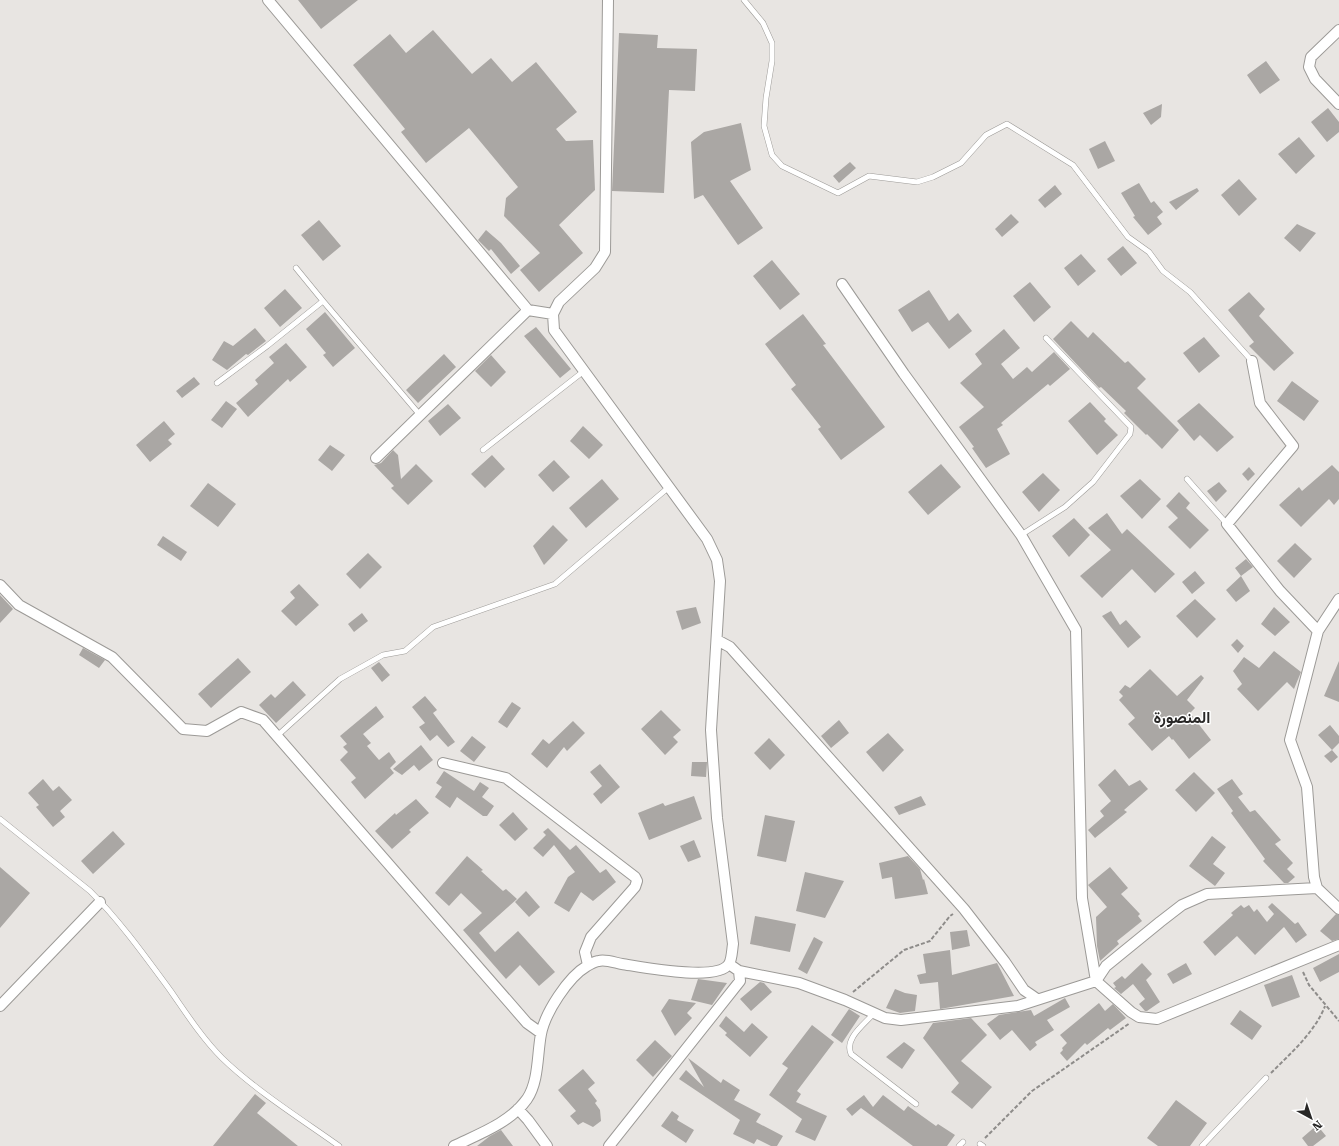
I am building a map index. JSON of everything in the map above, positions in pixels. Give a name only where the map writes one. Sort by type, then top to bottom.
[{"type":"street","points":[[268,0],[528,310],[553,314]]},
{"type":"street","points":[[454,1146],[492,1128],[518,1110],[527,1098],[533,1085],[541,1033],[546,1018],[564,989],[577,972],[599,960],[670,972],[702,973],[721,970],[729,964],[733,944],[717,818],[711,730],[720,581],[717,560],[707,538],[554,330],[553,314],[559,302],[595,268],[605,252],[608,0]]},
{"type":"street","points":[[1339,30],[1311,57],[1309,67],[1315,79],[1339,104]]},
{"type":"street","points":[[842,284],[904,374],[1021,535],[1076,630],[1082,898],[1096,981],[1130,1012],[1139,1017],[1157,1019],[1339,945]]},
{"type":"street","points":[[376,458],[528,310]]},
{"type":"street","points":[[1252,362],[1260,403],[1293,446],[1227,524],[1280,591],[1318,631]]},
{"type":"street","points":[[0,584],[19,605],[112,656],[183,729],[207,731],[241,712],[263,720],[527,1023],[541,1033]]},
{"type":"street","points":[[1339,599],[1318,631],[1290,740],[1307,787],[1314,877],[1317,888],[1339,909]]},
{"type":"street","points":[[717,640],[730,647],[964,909],[1005,962],[1024,990],[1037,999]]},
{"type":"street","points":[[443,763],[506,778],[635,877],[637,881],[636,887],[591,937],[585,952],[588,965]]},
{"type":"street","points":[[729,964],[740,971],[799,983],[845,1000],[885,1018],[901,1020],[1018,1006],[1096,981],[1106,966],[1160,922],[1182,905],[1207,894],[1317,888]]},
{"type":"street","points":[[0,1006],[100,902]]},
{"type":"street","points":[[609,1146],[740,982],[740,971]]},
{"type":"street","points":[[518,1110],[528,1120],[547,1146]]},
{"type":"lane","points":[[744,0],[763,23],[772,43],[772,61],[766,98],[764,126],[772,155],[782,166],[838,193],[869,176],[917,182],[933,177],[961,163],[986,135],[1008,124],[1073,165],[1128,237],[1149,252],[1163,271],[1190,292],[1252,362]]},
{"type":"lane","points":[[296,268],[420,415]]},
{"type":"lane","points":[[217,383],[267,346],[323,301]]},
{"type":"lane","points":[[1021,535],[1065,507],[1093,482],[1130,434],[1131,427],[1046,338]]},
{"type":"lane","points":[[483,450],[584,371]]},
{"type":"lane","points":[[1187,479],[1227,524]]},
{"type":"lane","points":[[277,736],[340,679],[383,655],[405,651],[433,627],[556,584],[669,487]]},
{"type":"lane","points":[[0,819],[90,891],[144,954],[199,1032],[222,1058],[278,1103],[339,1146]]},
{"type":"lane","points":[[874,1013],[850,1041],[848,1048],[851,1054],[916,1104]]},
{"type":"lane","points":[[1202,1146],[1266,1078]]},
{"type":"path","points":[[845,1000],[904,950],[930,941],[950,916],[964,909]]},
{"type":"path","points":[[1299,961],[1309,985],[1339,1021]]},
{"type":"path","points":[[1266,1078],[1309,1033],[1321,1017],[1325,1006]]},
{"type":"path","points":[[981,1145],[1032,1091],[1139,1017]]},
{"type":"building","points":[[298,0],[358,0],[321,29]]},
{"type":"building","points":[[433,30],[472,74],[491,58],[512,82],[536,62],[577,112],[556,129],[566,141],[593,140],[595,190],[559,225],[583,253],[539,292],[520,270],[540,253],[504,216],[506,198],[518,187],[469,128],[426,163],[401,132],[405,129],[353,65],[390,34],[406,53]]},
{"type":"building","points":[[619,33],[658,35],[657,48],[697,49],[695,91],[669,90],[664,193],[612,191]]},
{"type":"building","points":[[1266,61],[1280,80],[1260,94],[1247,75]]},
{"type":"building","points":[[1162,104],[1161,117],[1151,125],[1143,113]]},
{"type":"building","points":[[1328,108],[1339,122],[1339,132],[1327,142],[1311,122]]},
{"type":"building","points":[[741,123],[751,170],[730,181],[763,228],[738,245],[703,195],[694,199],[691,142],[704,132]]},
{"type":"building","points":[[1299,137],[1315,156],[1296,174],[1278,154]]},
{"type":"building","points":[[1105,141],[1115,161],[1098,169],[1089,149]]},
{"type":"building","points":[[850,162],[856,168],[839,183],[833,176]]},
{"type":"building","points":[[1239,179],[1257,199],[1239,216],[1221,195]]},
{"type":"building","points":[[1139,183],[1151,203],[1154,201],[1163,212],[1157,217],[1162,224],[1148,235],[1133,217],[1135,216],[1121,193]]},
{"type":"building","points":[[1055,185],[1062,194],[1045,208],[1038,200]]},
{"type":"building","points":[[1197,188],[1199,191],[1176,210],[1169,202]]},
{"type":"building","points":[[1011,214],[1019,222],[1002,237],[995,229]]},
{"type":"building","points":[[319,220],[341,246],[323,261],[301,235]]},
{"type":"building","points":[[1297,224],[1316,233],[1300,252],[1284,238]]},
{"type":"building","points":[[486,230],[501,243],[520,266],[511,274],[491,249],[489,251],[478,240]]},
{"type":"building","points":[[1123,246],[1137,263],[1121,276],[1107,259]]},
{"type":"building","points":[[1081,254],[1096,271],[1078,286],[1064,268]]},
{"type":"building","points":[[772,260],[800,294],[780,310],[753,276]]},
{"type":"building","points":[[1030,282],[1051,307],[1034,322],[1013,296]]},
{"type":"building","points":[[285,289],[302,308],[280,327],[264,308]]},
{"type":"building","points":[[929,290],[949,321],[958,313],[972,331],[949,349],[928,322],[912,332],[898,310]]},
{"type":"building","points":[[1249,292],[1265,309],[1259,316],[1294,353],[1274,371],[1249,346],[1254,342],[1228,310]]},
{"type":"building","points":[[325,312],[355,348],[333,367],[323,355],[326,353],[306,329]]},
{"type":"building","points":[[803,314],[826,344],[823,345],[885,427],[841,460],[818,429],[821,427],[791,389],[796,385],[765,344]]},
{"type":"building","points":[[1071,321],[1088,338],[1093,332],[1125,363],[1128,361],[1146,379],[1137,388],[1179,430],[1162,449],[1124,413],[1126,411],[1101,387],[1099,388],[1053,339]]},
{"type":"building","points":[[536,327],[571,369],[560,378],[524,336]]},
{"type":"building","points":[[255,328],[266,341],[248,355],[246,354],[227,370],[212,360],[224,341],[233,346]]},
{"type":"building","points":[[1004,329],[1020,348],[1001,364],[1013,379],[1027,367],[1032,372],[1054,352],[1070,369],[1050,386],[1048,384],[1001,423],[1003,425],[997,429],[1010,454],[986,468],[972,448],[974,447],[959,427],[984,407],[960,383],[982,364],[975,354]]},
{"type":"building","points":[[1204,337],[1220,356],[1199,373],[1183,353]]},
{"type":"building","points":[[286,343],[307,367],[290,382],[288,379],[248,417],[236,403],[258,384],[255,380],[274,363],[269,357]]},
{"type":"building","points":[[444,354],[456,367],[418,403],[406,390]]},
{"type":"building","points":[[491,355],[506,372],[491,387],[475,371]]},
{"type":"building","points":[[194,377],[200,384],[182,398],[176,391]]},
{"type":"building","points":[[1292,381],[1319,401],[1304,421],[1277,401]]},
{"type":"building","points":[[226,401],[237,409],[222,428],[211,420]]},
{"type":"building","points":[[1090,402],[1106,419],[1104,421],[1118,435],[1097,455],[1068,421]]},
{"type":"building","points":[[1199,403],[1234,437],[1217,452],[1200,435],[1194,441],[1177,421]]},
{"type":"building","points":[[448,404],[461,418],[440,436],[428,421]]},
{"type":"building","points":[[164,421],[175,434],[168,440],[172,444],[150,462],[136,445]]},
{"type":"building","points":[[583,426],[603,445],[589,459],[570,441]]},
{"type":"building","points":[[330,445],[345,455],[332,471],[318,460]]},
{"type":"building","points":[[393,450],[398,455],[401,479],[416,464],[433,481],[408,505],[391,488],[394,486],[374,465],[381,463]]},
{"type":"building","points":[[492,455],[505,469],[485,488],[471,474]]},
{"type":"building","points":[[554,460],[570,477],[553,492],[538,475]]},
{"type":"building","points":[[941,464],[961,487],[928,515],[908,492]]},
{"type":"building","points":[[1332,465],[1339,472],[1339,499],[1334,505],[1329,499],[1301,527],[1279,505],[1299,487],[1302,491]]},
{"type":"building","points":[[1249,467],[1255,474],[1248,481],[1242,474]]},
{"type":"building","points":[[1043,473],[1060,490],[1039,512],[1022,492]]},
{"type":"building","points":[[602,479],[619,499],[586,528],[569,508]]},
{"type":"building","points":[[1140,479],[1161,499],[1142,519],[1120,496]]},
{"type":"building","points":[[1219,482],[1227,491],[1216,502],[1207,491]]},
{"type":"building","points":[[208,483],[236,504],[218,527],[190,506]]},
{"type":"building","points":[[1179,492],[1190,503],[1186,508],[1209,530],[1190,549],[1168,527],[1178,518],[1166,506]]},
{"type":"building","points":[[1107,513],[1122,534],[1127,529],[1175,574],[1155,593],[1132,569],[1102,598],[1080,576],[1111,550],[1088,528]]},
{"type":"building","points":[[1074,518],[1090,535],[1069,557],[1052,536]]},
{"type":"building","points":[[553,525],[568,540],[544,565],[533,546]]},
{"type":"building","points":[[163,536],[187,552],[181,561],[157,545]]},
{"type":"building","points":[[1295,543],[1312,559],[1294,578],[1277,561]]},
{"type":"building","points":[[368,553],[382,567],[360,589],[346,574]]},
{"type":"building","points":[[1246,559],[1253,567],[1241,576],[1235,568]]},
{"type":"building","points":[[1195,571],[1205,583],[1192,594],[1182,582]]},
{"type":"building","points":[[1241,576],[1250,591],[1236,602],[1226,590]]},
{"type":"building","points":[[299,584],[319,605],[296,626],[281,611],[295,598],[290,592]]},
{"type":"building","points":[[0,595],[13,609],[0,623]]},
{"type":"building","points":[[1195,599],[1216,619],[1197,638],[1176,616]]},
{"type":"building","points":[[696,607],[701,623],[682,630],[676,611]]},
{"type":"building","points":[[1274,607],[1290,622],[1275,636],[1261,624]]},
{"type":"building","points":[[1111,611],[1120,625],[1126,620],[1141,637],[1128,648],[1102,616]]},
{"type":"building","points":[[362,613],[368,621],[354,632],[348,624]]},
{"type":"building","points":[[1237,639],[1244,646],[1238,653],[1231,645]]},
{"type":"building","points":[[83,648],[105,660],[99,668],[79,655]]},
{"type":"building","points":[[1274,651],[1301,672],[1294,689],[1287,682],[1258,711],[1237,689],[1242,684],[1233,671],[1244,657],[1259,668]]},
{"type":"building","points":[[238,658],[251,672],[211,708],[198,694]]},
{"type":"building","points":[[1339,661],[1339,702],[1324,696]]},
{"type":"building","points":[[379,662],[390,675],[382,682],[371,668]]},
{"type":"building","points":[[1150,669],[1177,696],[1201,675],[1204,678],[1187,700],[1195,708],[1190,713],[1211,740],[1189,759],[1169,736],[1152,751],[1128,724],[1135,718],[1119,700],[1123,696],[1119,692],[1125,685],[1130,688]]},
{"type":"building","points":[[293,681],[306,695],[276,723],[259,705],[271,694],[275,698]]},
{"type":"building","points":[[425,696],[437,710],[433,713],[455,742],[448,747],[437,735],[430,741],[419,727],[425,723],[412,707]]},
{"type":"building","points":[[512,702],[521,708],[507,728],[498,722]]},
{"type":"building","points":[[376,706],[384,717],[363,734],[371,743],[367,746],[379,760],[389,752],[396,762],[390,768],[394,773],[365,799],[351,782],[356,778],[340,760],[348,752],[343,747],[347,744],[340,736]]},
{"type":"building","points":[[661,710],[681,730],[673,737],[678,742],[665,755],[641,729]]},
{"type":"building","points":[[839,720],[849,733],[831,748],[821,736]]},
{"type":"building","points":[[573,721],[585,733],[567,751],[564,747],[547,768],[531,754],[543,739],[549,744]]},
{"type":"building","points":[[1330,725],[1339,736],[1339,743],[1332,750],[1318,735]]},
{"type":"building","points":[[888,733],[904,750],[883,772],[866,752]]},
{"type":"building","points":[[472,736],[486,747],[474,762],[460,751]]},
{"type":"building","points":[[769,738],[785,755],[770,770],[754,753]]},
{"type":"building","points":[[421,745],[433,760],[419,771],[414,765],[402,775],[393,769]]},
{"type":"building","points":[[1332,750],[1338,757],[1331,763],[1324,756]]},
{"type":"building","points":[[692,762],[707,762],[706,777],[691,776]]},
{"type":"building","points":[[600,764],[620,787],[601,804],[593,794],[602,786],[590,772]]},
{"type":"building","points":[[1115,769],[1129,786],[1140,780],[1148,789],[1124,810],[1127,812],[1095,838],[1088,830],[1104,816],[1100,811],[1111,801],[1098,785]]},
{"type":"building","points":[[444,771],[474,791],[480,782],[489,788],[482,797],[494,806],[487,816],[483,816],[457,797],[450,808],[435,797],[442,787],[436,783]]},
{"type":"building","points":[[1194,772],[1215,793],[1196,812],[1175,790]]},
{"type":"building","points":[[43,779],[53,791],[59,786],[72,800],[60,811],[65,817],[53,827],[36,807],[39,805],[28,793]]},
{"type":"building","points":[[1232,779],[1243,794],[1238,797],[1250,812],[1255,810],[1281,840],[1275,844],[1293,863],[1287,869],[1295,877],[1288,883],[1284,883],[1263,861],[1265,859],[1231,813],[1233,811],[1217,789]]},
{"type":"building","points":[[694,796],[702,819],[649,840],[638,813],[663,803],[665,806]]},
{"type":"building","points":[[921,796],[926,805],[899,815],[894,807]]},
{"type":"building","points":[[416,799],[429,813],[409,830],[411,832],[392,849],[375,831],[395,813],[396,815]]},
{"type":"building","points":[[513,812],[528,829],[515,841],[499,825]]},
{"type":"building","points":[[765,815],[795,821],[786,862],[757,856]]},
{"type":"building","points":[[548,828],[570,850],[576,845],[600,873],[606,869],[616,882],[593,901],[581,892],[569,912],[554,903],[568,877],[575,872],[554,845],[543,857],[533,848],[546,835],[543,832]]},
{"type":"building","points":[[113,831],[125,844],[93,874],[81,861]]},
{"type":"building","points":[[1212,836],[1226,847],[1213,864],[1225,873],[1215,886],[1189,866]]},
{"type":"building","points":[[694,840],[701,857],[688,862],[680,846]]},
{"type":"building","points":[[467,856],[503,891],[506,889],[517,899],[479,933],[495,952],[518,931],[555,972],[539,986],[520,965],[506,979],[463,930],[482,913],[461,893],[449,906],[435,893]]},
{"type":"building","points":[[908,856],[920,869],[928,894],[895,899],[892,877],[882,879],[879,863]]},
{"type":"building","points":[[0,867],[30,893],[0,928]]},
{"type":"building","points":[[1110,867],[1128,888],[1121,894],[1140,914],[1138,916],[1142,921],[1117,941],[1119,944],[1100,961],[1097,946],[1096,917],[1107,907],[1088,885]]},
{"type":"building","points":[[805,872],[844,881],[825,918],[796,911]]},
{"type":"building","points":[[526,891],[540,907],[529,917],[515,902]]},
{"type":"building","points":[[1272,903],[1295,924],[1298,922],[1307,935],[1296,943],[1284,927],[1255,955],[1237,936],[1215,956],[1203,942],[1233,915],[1231,913],[1241,905],[1244,908],[1249,905],[1254,912],[1257,909],[1267,922],[1274,914],[1268,907]]},
{"type":"building","points":[[1336,914],[1339,915],[1339,939],[1332,941],[1320,931]]},
{"type":"building","points":[[755,916],[796,924],[790,952],[750,944]]},
{"type":"building","points":[[967,930],[970,946],[952,950],[950,932]]},
{"type":"building","points":[[814,937],[823,942],[807,974],[798,969]]},
{"type":"building","points":[[950,950],[952,975],[997,963],[1014,996],[940,1009],[938,982],[920,984],[917,975],[926,973],[923,954]]},
{"type":"building","points":[[1339,954],[1339,972],[1320,982],[1313,968]]},
{"type":"building","points":[[1142,963],[1152,974],[1146,980],[1160,1002],[1147,1011],[1145,1011],[1139,1004],[1145,999],[1133,984],[1121,994],[1114,988],[1116,987],[1113,983],[1122,976],[1125,979]]},
{"type":"building","points":[[1186,963],[1192,974],[1173,984],[1167,974]]},
{"type":"building","points":[[1292,975],[1300,997],[1272,1007],[1264,985]]},
{"type":"building","points":[[698,979],[727,983],[712,1005],[691,1000]]},
{"type":"building","points":[[760,982],[764,983],[772,992],[751,1011],[740,999]]},
{"type":"building","points":[[895,989],[905,993],[917,995],[915,1011],[900,1013],[886,1008]]},
{"type":"building","points":[[1065,998],[1070,1007],[1047,1020],[1054,1030],[1035,1042],[1037,1045],[1030,1051],[1012,1030],[1000,1040],[987,1024],[999,1015],[1031,1010],[1034,1016]]},
{"type":"building","points":[[669,999],[696,1003],[687,1013],[692,1018],[675,1036],[661,1011]]},
{"type":"building","points":[[1099,1003],[1105,1011],[1113,1004],[1126,1018],[1110,1030],[1108,1028],[1087,1045],[1085,1043],[1067,1061],[1060,1053],[1063,1050],[1062,1048],[1067,1043],[1060,1035]]},
{"type":"building","points":[[849,1009],[860,1016],[842,1043],[831,1035]]},
{"type":"building","points":[[1240,1010],[1262,1026],[1252,1040],[1230,1024]]},
{"type":"building","points":[[726,1016],[744,1032],[752,1023],[768,1037],[750,1057],[725,1035],[727,1033],[719,1026]]},
{"type":"building","points":[[971,1018],[987,1035],[961,1061],[992,1087],[972,1109],[951,1092],[959,1083],[923,1038],[933,1023]]},
{"type":"building","points":[[812,1025],[834,1042],[797,1091],[801,1094],[796,1102],[827,1116],[815,1141],[795,1132],[802,1119],[769,1095],[788,1068],[782,1064]]},
{"type":"building","points":[[655,1040],[672,1056],[653,1077],[636,1060]]},
{"type":"building","points":[[904,1042],[915,1050],[902,1069],[886,1057]]},
{"type":"building","points":[[688,1058],[721,1083],[723,1079],[740,1090],[734,1100],[761,1114],[756,1122],[783,1136],[777,1146],[771,1146],[757,1139],[754,1144],[733,1134],[740,1120],[679,1079],[686,1070],[704,1087]]},
{"type":"building","points":[[583,1069],[595,1083],[588,1089],[597,1101],[595,1103],[600,1110],[601,1121],[593,1127],[583,1122],[578,1125],[570,1116],[576,1111],[558,1090]]},
{"type":"building","points":[[255,1094],[266,1103],[257,1113],[298,1146],[213,1146]]},
{"type":"building","points":[[864,1095],[873,1107],[883,1095],[904,1111],[908,1106],[936,1126],[938,1124],[955,1135],[947,1146],[913,1146],[861,1108],[852,1116],[846,1109]]},
{"type":"building","points":[[1176,1100],[1207,1123],[1190,1146],[1158,1146],[1147,1138]]},
{"type":"building","points":[[672,1111],[679,1116],[677,1120],[694,1130],[686,1143],[661,1126]]},
{"type":"building","points":[[1317,1125],[1326,1136],[1313,1146],[1308,1146],[1302,1138]]},
{"type":"building","points":[[501,1130],[513,1146],[477,1146],[490,1136]]},
{"type":"district","name":"المنصورة","points":[[1182,717]]}]
